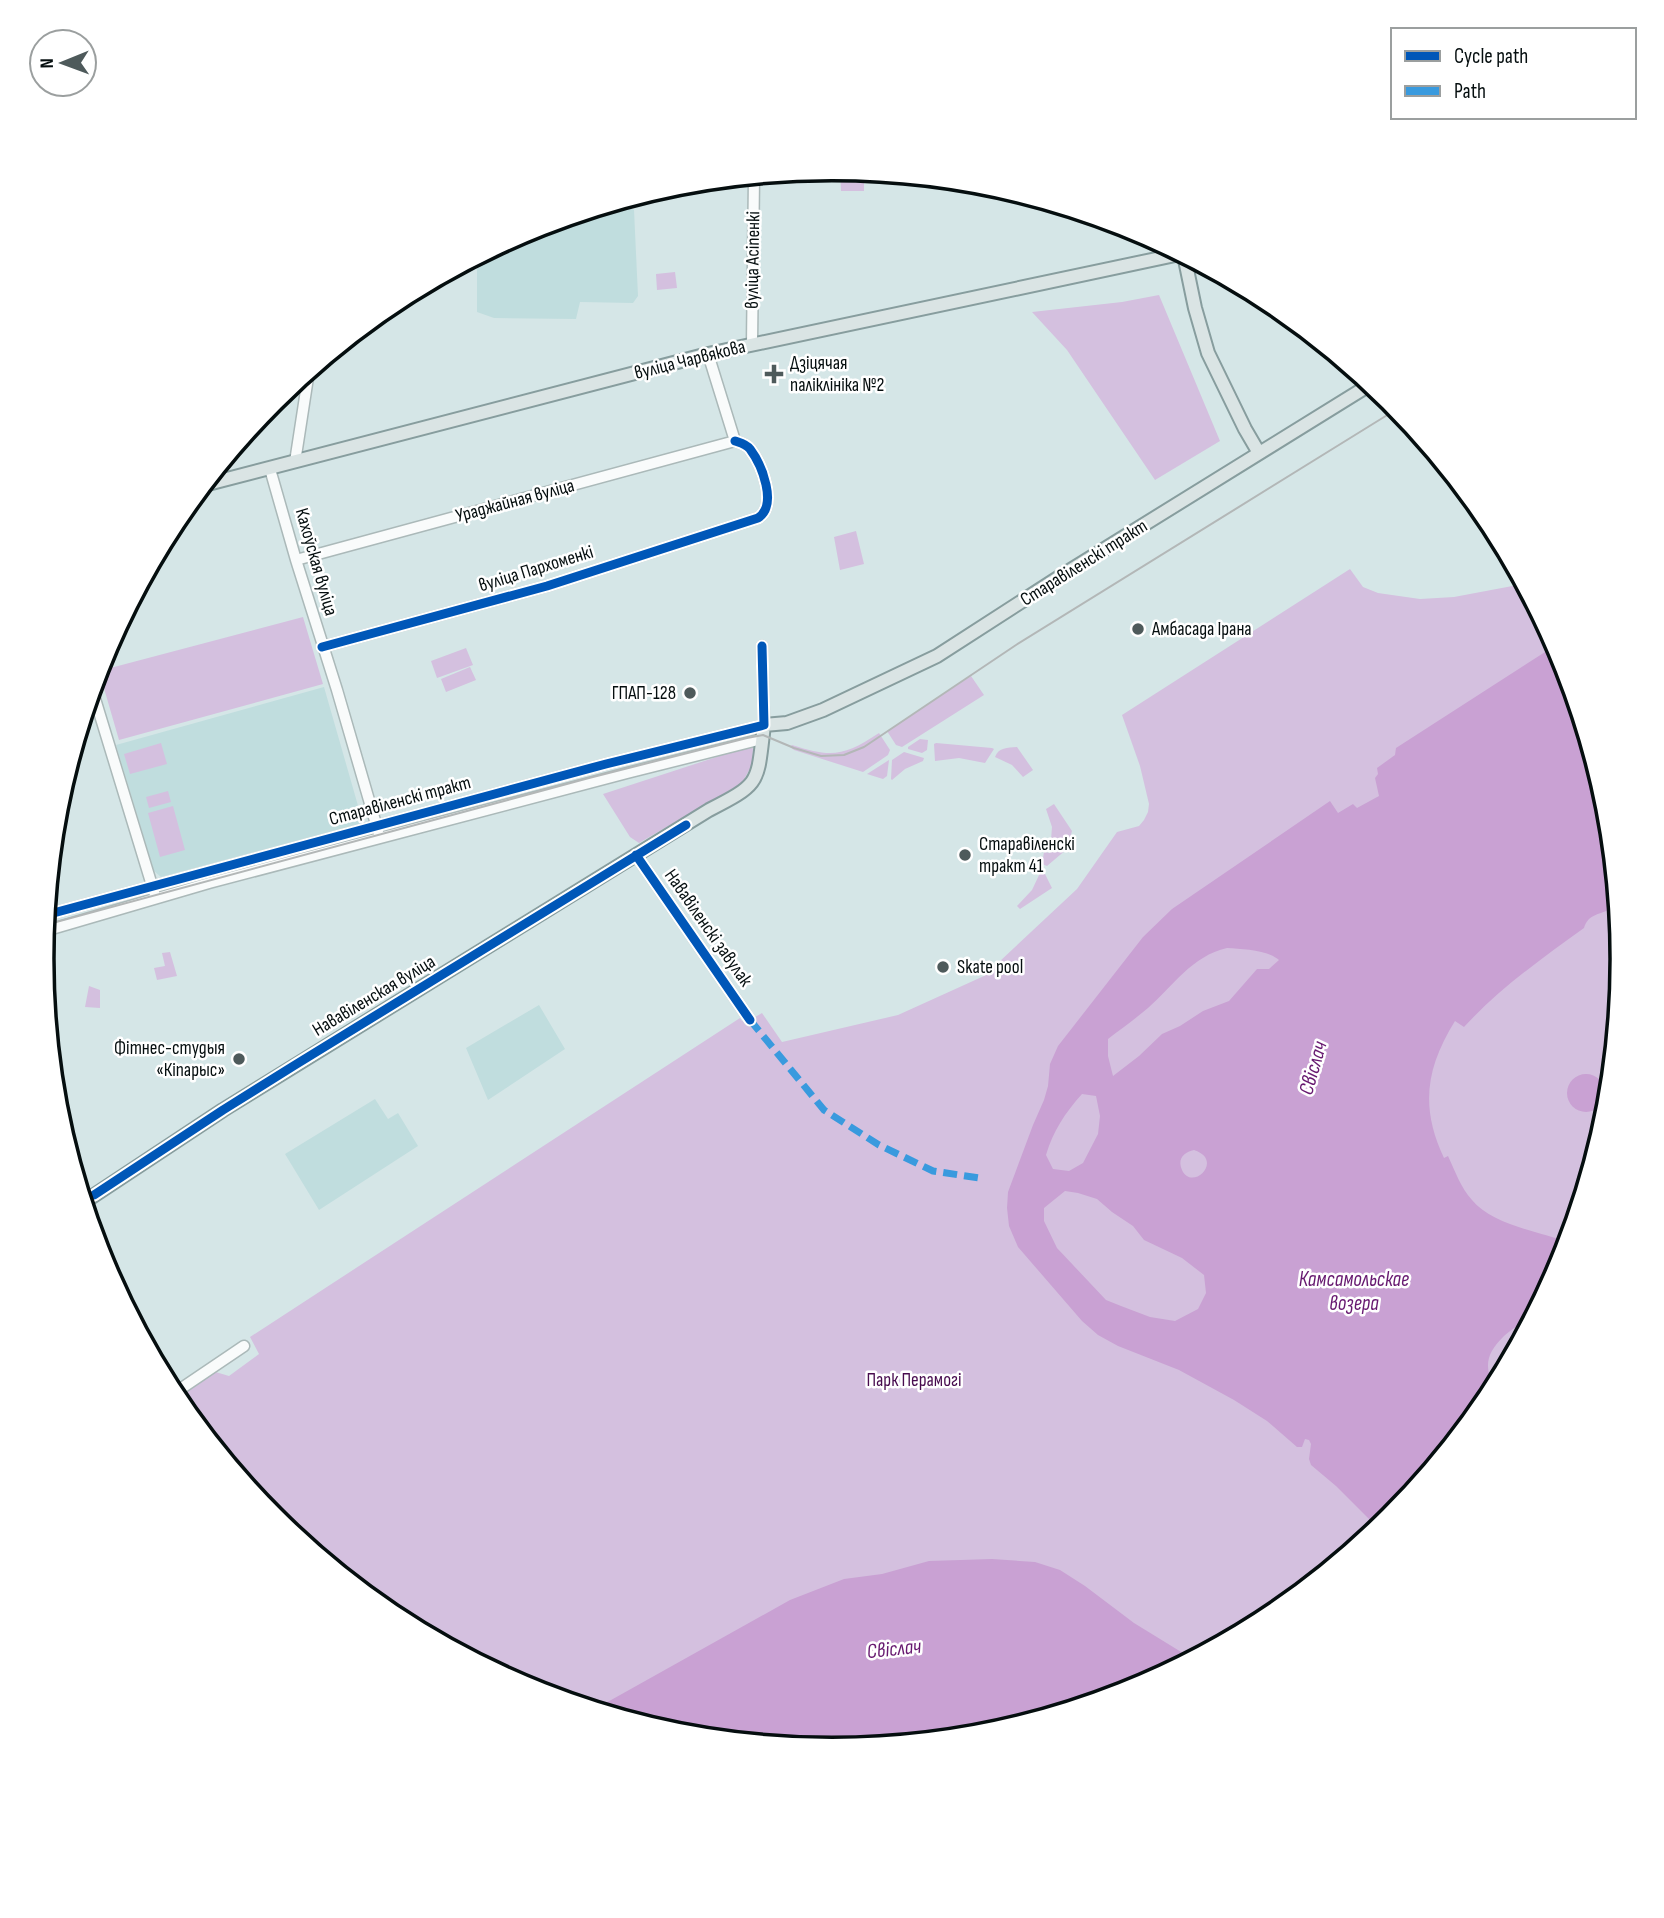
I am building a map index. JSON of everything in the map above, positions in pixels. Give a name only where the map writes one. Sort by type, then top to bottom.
[{"type":"main road","name":"вуліца Чарвякова","points":[[219,481],[708,354],[1169,258]]},
{"type":"main road","points":[[1185,266],[1208,353],[1259,453]]},
{"type":"main road","name":"Старавіленскі тракт","points":[[764,725],[787,723],[823,710],[937,656],[1362,390]]},
{"type":"main road","name":"Старавіленскі тракт","points":[[762,739],[787,723]]},
{"type":"main road","name":"Нававіленская вуліца","points":[[92,1197],[223,1110],[709,810],[741,793],[753,782],[759,768],[764,725]]},
{"type":"street","name":"вуліца Асіпенкі","points":[[752,344],[754,186]]},
{"type":"street","points":[[708,354],[735,441]]},
{"type":"street","points":[[295,462],[307,385]]},
{"type":"street","name":"Ураджайная вуліца","points":[[296,560],[735,441]]},
{"type":"street","name":"вуліца Пархоменкі","points":[[323,647],[549,585],[758,518],[764,514],[767,506],[767,485],[750,450],[735,441]]},
{"type":"street","name":"Кахоўская вуліца","points":[[270,468],[380,839]]},
{"type":"street","points":[[762,646],[764,725]]},
{"type":"street","points":[[97,706],[156,899]]},
{"type":"street","name":"Старавіленскі тракт","points":[[56,912],[606,764],[764,725]]},
{"type":"street","name":"Старавіленскі тракт","points":[[55,928],[209,883],[762,739]]},
{"type":"street","name":"Нававіленскі завулак","points":[[636,855],[750,1020]]},
{"type":"street","points":[[183,1387],[244,1346]]},
{"type":"shaded area","points":[[630,208],[634,210],[638,296],[633,303],[580,302],[576,319],[494,318],[477,312],[477,267],[534,240]]},
{"type":"shaded area","points":[[324,687],[363,823],[161,877],[154,871],[116,745]]},
{"type":"shaded area","points":[[539,1005],[565,1049],[488,1100],[466,1048]]},
{"type":"shaded area","points":[[375,1099],[388,1119],[398,1113],[418,1146],[319,1210],[285,1154]]},
{"type":"green space","points":[[841,181],[864,182],[864,191],[841,191]]},
{"type":"green space","points":[[675,272],[677,288],[657,290],[656,274]]},
{"type":"green space","points":[[1159,295],[1220,441],[1155,480],[1067,350],[1032,312]]},
{"type":"green space","points":[[856,531],[864,564],[840,570],[834,537]]},
{"type":"green space","name":"Парк Перамогі","points":[[1350,569],[1363,587],[1378,593],[1420,599],[1454,597],[1514,586],[1551,661],[1583,758],[1603,857],[1610,959],[1603,1061],[1583,1160],[1551,1257],[1506,1348],[1479,1391],[1417,1472],[1345,1544],[1264,1606],[1221,1633],[1130,1678],[1082,1695],[984,1722],[934,1730],[832,1737],[781,1735],[680,1722],[631,1710],[534,1678],[488,1657],[400,1606],[359,1576],[319,1544],[247,1472],[184,1390],[209,1370],[229,1376],[259,1354],[250,1337],[740,1018],[742,1021],[750,1020],[762,1013],[782,1042],[898,1015],[984,976],[1077,889],[1117,832],[1139,826],[1144,820],[1149,804],[1140,766],[1122,715]]},
{"type":"green space","points":[[303,617],[323,684],[119,740],[104,687],[111,668]]},
{"type":"green space","points":[[466,648],[473,665],[437,678],[431,661]]},
{"type":"green space","points":[[470,667],[476,680],[446,692],[441,679]]},
{"type":"green space","points":[[971,676],[984,695],[902,747],[896,745],[887,731]]},
{"type":"green space","points":[[879,733],[890,750],[888,755],[863,772],[790,747],[792,745],[818,752],[837,752],[856,746]]},
{"type":"green space","points":[[920,739],[928,740],[927,750],[922,753],[908,749],[908,747]]},
{"type":"green space","points":[[161,743],[167,764],[130,774],[124,754]]},
{"type":"green space","points":[[936,743],[994,749],[985,763],[959,758],[935,761]]},
{"type":"green space","points":[[1017,747],[1033,770],[1023,777],[1012,765],[995,757],[1001,750]]},
{"type":"green space","points":[[753,748],[752,765],[742,783],[639,843],[630,837],[603,794],[741,749]]},
{"type":"green space","points":[[904,752],[924,758],[923,761],[905,769],[892,780],[892,760]]},
{"type":"green space","points":[[889,760],[887,776],[883,779],[867,774]]},
{"type":"green space","points":[[168,791],[171,802],[149,808],[146,797]]},
{"type":"green space","points":[[1054,804],[1072,831],[1067,849],[1047,866],[1042,864],[1044,852],[1050,853],[1052,827],[1046,809]]},
{"type":"green space","points":[[173,806],[185,850],[160,857],[148,813]]},
{"type":"green space","points":[[1040,873],[1045,874],[1052,888],[1020,909],[1017,906],[1032,890]]},
{"type":"green space","points":[[170,952],[177,976],[157,980],[154,968],[165,966],[162,953]]},
{"type":"green space","points":[[89,986],[100,990],[100,1008],[85,1007]]},
{"type":"water","name":"Камсамольскае возера","points":[[1546,651],[1568,709],[1595,807],[1608,909],[1590,918],[1584,928],[1506,987],[1464,1027],[1455,1021],[1438,1055],[1430,1088],[1432,1122],[1444,1158],[1448,1156],[1468,1195],[1480,1208],[1503,1221],[1557,1239],[1518,1325],[1493,1348],[1488,1360],[1489,1374],[1479,1391],[1417,1472],[1370,1520],[1311,1465],[1309,1440],[1305,1439],[1302,1447],[1297,1447],[1267,1421],[1234,1400],[1179,1370],[1118,1346],[1098,1335],[1082,1321],[1018,1247],[1009,1226],[1007,1208],[1008,1192],[1044,1100],[1050,1064],[1058,1046],[1143,937],[1172,909],[1330,801],[1338,813],[1353,804],[1357,808],[1379,796],[1375,778],[1378,774],[1377,768],[1395,755],[1396,748]],"holes":[[[1227,948],[1262,952],[1279,960],[1269,969],[1257,969],[1229,1001],[1203,1011],[1162,1034],[1113,1076],[1108,1056],[1108,1039],[1148,1008],[1193,965]],[[1082,1094],[1096,1096],[1100,1116],[1098,1134],[1083,1163],[1069,1171],[1053,1169],[1046,1155],[1052,1138]],[[1194,1150],[1207,1160],[1203,1172],[1192,1178],[1182,1170],[1180,1163],[1184,1154]],[[1065,1191],[1097,1199],[1133,1226],[1144,1240],[1182,1258],[1204,1275],[1206,1293],[1198,1309],[1175,1321],[1150,1317],[1106,1300],[1057,1248],[1044,1221],[1044,1208]]]},
{"type":"water","points":[[1586,1074],[1599,1080],[1595,1108],[1586,1112],[1573,1106],[1567,1093],[1573,1080]]},
{"type":"water","name":"Свіслач","points":[[992,1559],[1035,1562],[1060,1570],[1134,1623],[1183,1653],[1130,1678],[1033,1710],[984,1722],[883,1735],[832,1737],[730,1730],[680,1722],[607,1703],[790,1600],[844,1579],[882,1574],[929,1561]]},
{"type":"tram line","points":[[55,922],[747,738],[763,735],[821,756],[844,755],[864,747],[1016,645],[1388,415]]},
{"type":"marked path","points":[[750,1020],[824,1110],[879,1145],[933,1171],[979,1178]]},
{"type":"cycle path","points":[[322,647],[547,586],[758,518],[767,504],[763,474],[750,449],[735,441]]},
{"type":"cycle path","points":[[56,912],[606,764],[764,725],[762,646]]},
{"type":"cycle path","points":[[94,1195],[223,1110],[686,825]]},
{"type":"cycle path","points":[[636,855],[750,1020]]},
{"type":"place","name":"Дзіцячая паліклініка №2","points":[[774,374]]},
{"type":"place","name":"Амбасада Ірана","points":[[1138,629]]},
{"type":"place","name":"ГПАП-128","points":[[690,693]]},
{"type":"place","name":"Старавіленскі тракт 41","points":[[965,855]]},
{"type":"place","name":"Skate pool","points":[[943,967]]},
{"type":"place","name":"Фітнес-студыя «Кіпарыс»","points":[[239,1059]]}]
